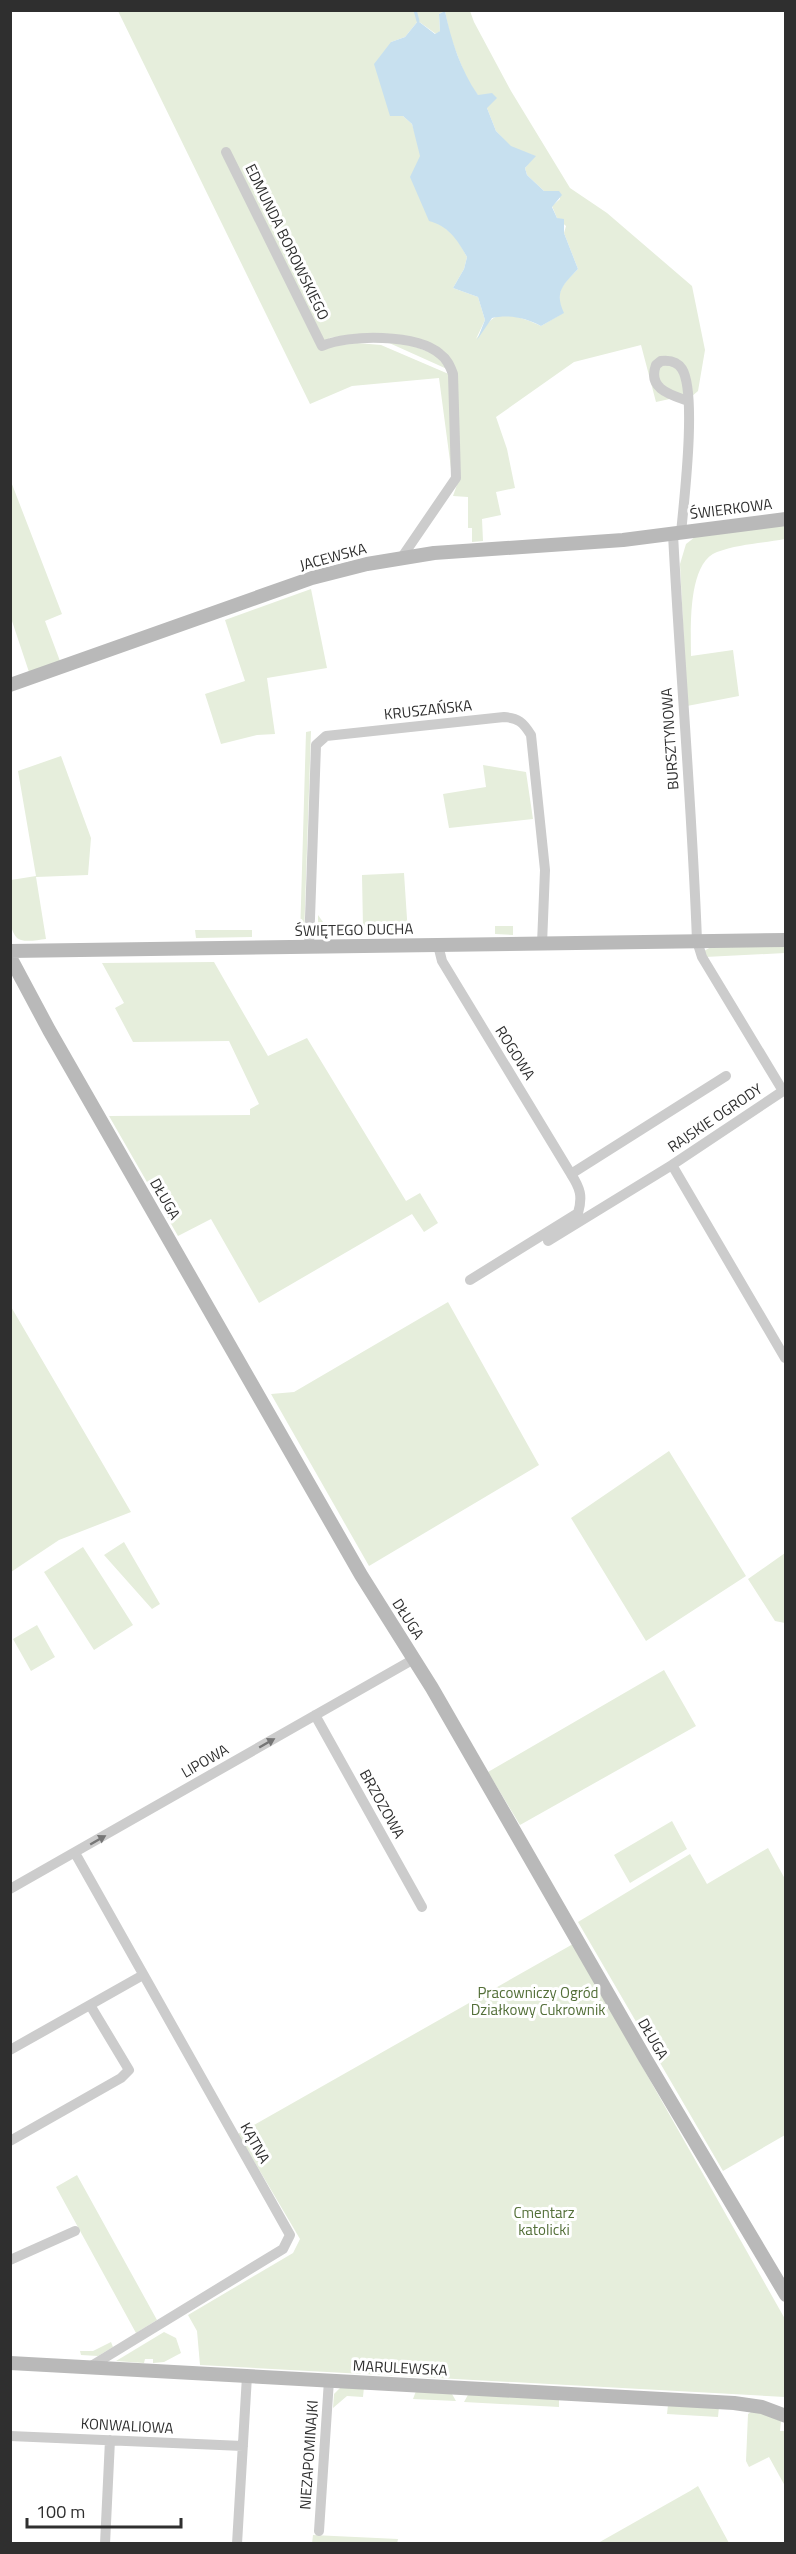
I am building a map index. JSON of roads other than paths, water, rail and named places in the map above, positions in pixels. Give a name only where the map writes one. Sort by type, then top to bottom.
[{"type":"street","name":"EDMUNDA BOROWSKIEGO","points":[[226,152],[322,346],[332,342],[360,339],[407,341],[429,347],[440,353],[453,374],[456,478],[402,556]]},
{"type":"street","name":"BURSZTYNOWA","points":[[688,401],[687,461],[677,533],[683,726],[694,841],[697,941]]},
{"type":"street","name":"ŚWIERKOWA","points":[[677,533],[786,519]]},
{"type":"street","name":"JACEWSKA","points":[[10,685],[312,578],[402,556],[623,540],[677,533]]},
{"type":"street","name":"KRUSZAŃSKA","points":[[309,947],[316,745],[326,736],[504,717],[517,718],[525,724],[531,735],[544,870],[542,944]]},
{"type":"street","name":"ŚWIĘTEGO DUCHA","points":[[10,951],[786,940]]},
{"type":"street","name":"RAJSKIE OGRODY","points":[[548,1241],[672,1165],[783,1091],[702,957],[697,941]]},
{"type":"street","name":"ROGOWA","points":[[438,945],[442,961],[580,1189],[582,1202],[578,1212],[470,1280]]},
{"type":"street","name":"DŁUGA","points":[[10,957],[48,1030],[361,1575],[414,1659],[645,2058],[786,2295]]},
{"type":"street","points":[[571,1174],[726,1076]]},
{"type":"street","points":[[672,1165],[785,1358]]},
{"type":"street","name":"LIPOWA","points":[[10,1889],[414,1659]]},
{"type":"street","name":"BRZOZOWA","points":[[315,1715],[422,1907]]},
{"type":"street","name":"KĄTNA","points":[[75,1853],[290,2235],[283,2249],[88,2368]]},
{"type":"street","points":[[10,2050],[142,1975]]},
{"type":"street","points":[[10,2141],[121,2078],[129,2070],[90,2005]]},
{"type":"street","points":[[10,2260],[75,2231]]},
{"type":"street","name":"MARULEWSKA","points":[[10,2363],[734,2403],[762,2407],[786,2416]]},
{"type":"street","points":[[237,2544],[247,2376]]},
{"type":"street","name":"NIEZAPOMINAJKI","points":[[319,2531],[329,2380]]},
{"type":"street","name":"KONWALIOWA","points":[[10,2436],[243,2446]]},
{"type":"street","points":[[105,2544],[110,2440]]},
{"type":"water","points":[[445,11],[457,55],[472,86],[478,95],[492,93],[497,98],[487,108],[496,131],[511,146],[536,156],[525,168],[527,175],[544,191],[559,191],[562,195],[552,207],[557,218],[564,219],[564,233],[578,269],[560,294],[564,313],[541,326],[505,316],[492,318],[477,340],[485,320],[478,297],[453,288],[464,269],[467,257],[451,234],[442,226],[429,221],[410,177],[420,156],[412,124],[403,116],[390,116],[374,64],[391,42],[405,37],[418,21],[435,34],[440,31],[439,14]]},
{"type":"waterway","points":[[415,10],[418,21]]},
{"type":"park label","name":"Pracowniczy Ogród Działkowy Cukrownik","points":[[538,2002]]},
{"type":"park label","name":"Cmentarz katolicki","points":[[544,2222]]}]
